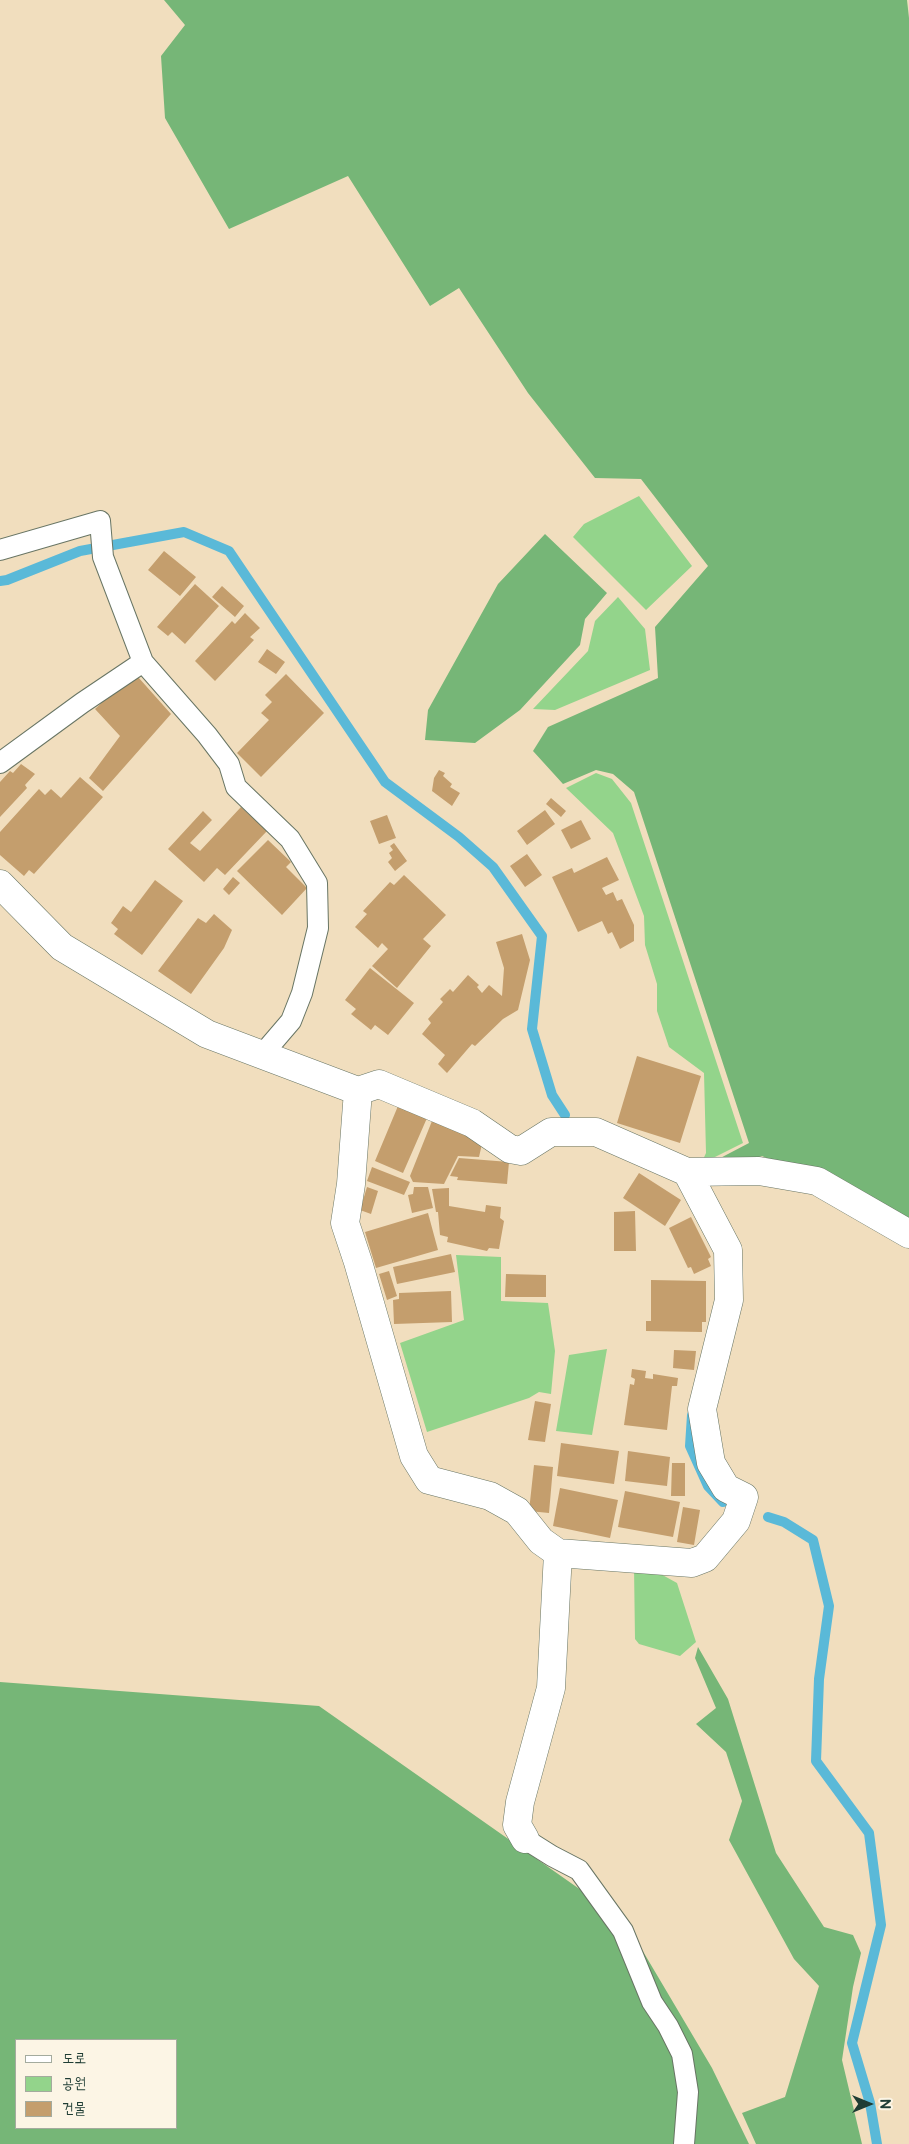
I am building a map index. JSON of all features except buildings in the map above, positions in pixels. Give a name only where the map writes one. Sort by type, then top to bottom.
[{"type":"street","points":[[0,884],[62,947],[207,1034],[358,1091],[379,1084],[472,1123],[510,1149],[521,1151],[551,1132],[596,1132],[687,1172],[759,1171],[817,1181],[909,1234]]},
{"type":"street","points":[[358,1091],[351,1184],[345,1223],[414,1456],[429,1480],[490,1496],[517,1511],[540,1541],[558,1553],[692,1563],[705,1558],[736,1521],[742,1505],[744,1497],[726,1488],[711,1463],[702,1409],[729,1300],[728,1250],[687,1172]]},
{"type":"street","points":[[525,1839],[517,1825],[520,1802],[551,1688],[558,1553]]},
{"type":"lane","points":[[0,550],[100,521],[103,557],[143,662],[207,735],[229,764],[236,787],[290,838],[317,883],[318,928],[302,993],[291,1021],[267,1049],[265,1055]]},
{"type":"lane","points":[[0,763],[82,703],[143,662]]},
{"type":"lane","points":[[525,1839],[579,1870],[623,1931],[652,2002],[668,2026],[682,2054],[688,2092],[684,2144]]},
{"type":"green space","points":[[164,0],[907,0],[909,18],[909,1222],[762,1156],[721,1171],[707,1165],[749,1143],[634,792],[613,774],[596,770],[563,784],[533,751],[548,727],[658,678],[655,627],[708,566],[641,479],[595,478],[528,393],[459,288],[430,306],[348,176],[229,229],[165,118],[161,56],[185,25]]},
{"type":"green space","points":[[639,496],[692,566],[646,610],[573,537],[584,524]]},
{"type":"green space","points":[[545,534],[607,593],[585,619],[580,645],[520,710],[475,743],[425,740],[428,710],[498,584]]},
{"type":"green space","points":[[618,597],[645,629],[650,670],[555,710],[533,709],[588,651],[595,621]]},
{"type":"green space","points":[[596,773],[612,779],[631,803],[743,1143],[701,1164],[706,1153],[704,1073],[669,1047],[657,1011],[657,984],[645,945],[644,916],[613,833],[566,788]]},
{"type":"green space","points":[[456,1255],[501,1257],[501,1301],[548,1303],[555,1351],[551,1394],[539,1392],[529,1398],[427,1432],[400,1343],[464,1320]]},
{"type":"green space","points":[[607,1349],[592,1435],[556,1431],[569,1355]]},
{"type":"green space","points":[[634,1567],[657,1572],[677,1583],[696,1642],[680,1656],[639,1644],[635,1639]]},
{"type":"green space","points":[[698,1647],[728,1699],[776,1853],[824,1927],[853,1935],[861,1953],[853,1987],[842,2060],[862,2144],[756,2144],[742,2113],[785,2097],[819,1986],[794,1959],[729,1840],[742,1801],[726,1752],[696,1724],[716,1708],[695,1658]]},
{"type":"green space","points":[[0,1682],[319,1706],[625,1921],[712,2068],[749,2144],[0,2144]]},
{"type":"waterway","points":[[0,581],[7,580],[80,551],[184,532],[229,551],[385,782],[459,837],[493,867],[542,936],[532,1029],[552,1095],[565,1115]]},
{"type":"waterway","points":[[692,1415],[690,1446],[708,1486],[723,1502]]},
{"type":"waterway","points":[[768,1517],[784,1522],[813,1540],[829,1606],[819,1679],[816,1761],[869,1833],[881,1925],[852,2043],[870,2103],[877,2144]]}]
